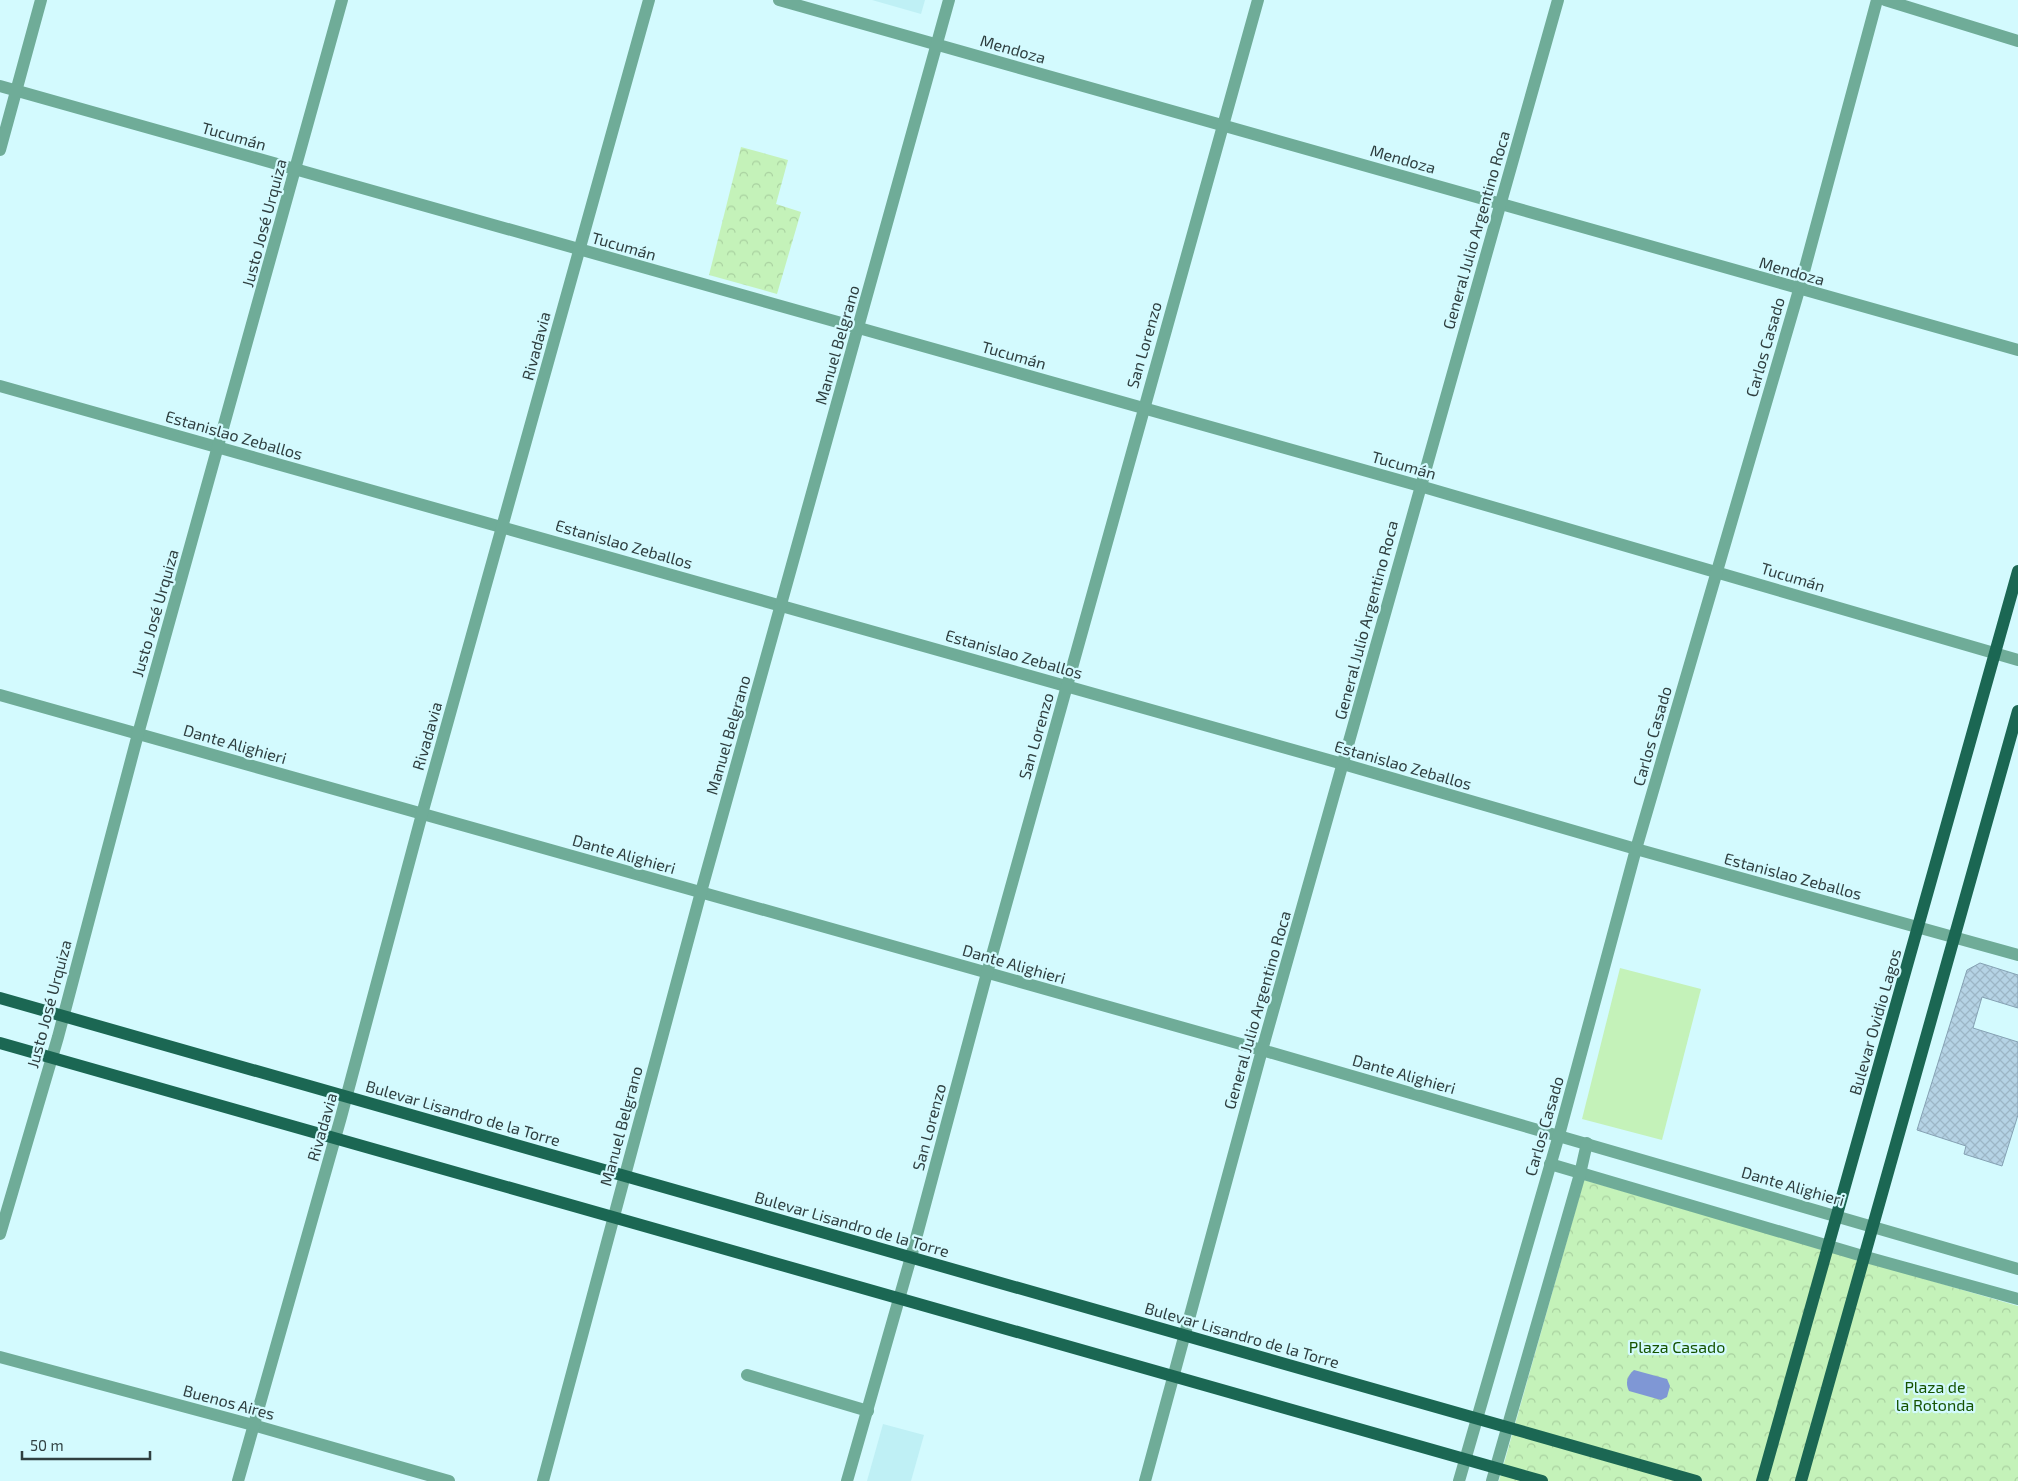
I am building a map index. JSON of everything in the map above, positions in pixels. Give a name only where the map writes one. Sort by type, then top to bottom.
[{"type":"main road","name":"Bulevar Ovidio Lagos","points":[[1762,1481],[2018,571]]},
{"type":"main road","points":[[1802,1481],[2018,711]]},
{"type":"main road","name":"Bulevar Lisandro de la Torre","points":[[0,998],[1696,1481]]},
{"type":"main road","points":[[0,1042],[1542,1481]]},
{"type":"street","points":[[0,150],[42,0]]},
{"type":"street","name":"Justo José Urquiza","points":[[0,1234],[52,1057],[138,734],[342,0]]},
{"type":"street","name":"Rivadavia","points":[[238,1481],[336,1138],[422,814],[649,0]]},
{"type":"street","name":"Mendoza","points":[[779,0],[1799,290],[2018,350]]},
{"type":"street","name":"Manuel Belgrano","points":[[543,1481],[701,892],[950,0]]},
{"type":"street","name":"San Lorenzo","points":[[848,1481],[900,1298],[987,973],[1143,408],[1258,0]]},
{"type":"street","name":"General Julio Argentino Roca","points":[[1145,1481],[1186,1336],[1262,1050],[1558,0]]},
{"type":"street","name":"Carlos Casado","points":[[1459,1481],[1559,1135],[1636,849],[1799,290],[1877,0]]},
{"type":"street","points":[[1885,0],[2018,41]]},
{"type":"street","name":"Tucumán","points":[[0,86],[1420,486],[2018,660]]},
{"type":"street","name":"Estanislao Zeballos","points":[[0,386],[1344,764],[1636,849],[2018,955]]},
{"type":"street","name":"Dante Alighieri","points":[[0,695],[1262,1050],[2018,1269]]},
{"type":"street","points":[[1492,1481],[1580,1174],[1586,1143]]},
{"type":"street","points":[[1550,1164],[1866,1257],[2018,1299]]},
{"type":"street","name":"Buenos Aires","points":[[0,1357],[254,1425],[449,1481]]},
{"type":"street","points":[[747,1376],[868,1411]]},
{"type":"shaded area","points":[[872,0],[925,0],[921,14]]},
{"type":"shaded area","points":[[883,1424],[924,1435],[911,1481],[867,1481]]},
{"type":"green space","points":[[741,147],[788,160],[776,204],[801,212],[777,294],[709,275]]},
{"type":"green space","points":[[1620,968],[1701,989],[1662,1140],[1582,1119]]},
{"type":"green space","name":"Plaza Casado","points":[[1584,1180],[2018,1306],[2018,1481],[1499,1481]]},
{"type":"water","points":[[1634,1370],[1667,1379],[1670,1386],[1667,1397],[1661,1400],[1629,1391],[1627,1380]]},
{"type":"building","points":[[1980,963],[2018,975],[2018,1008],[1982,997],[1973,1028],[2018,1042],[2018,1115],[2002,1166],[1964,1154],[1966,1146],[1917,1130],[1967,970]]},
{"type":"park label","name":"Plaza de la Rotonda","points":[[1935,1396]]}]
